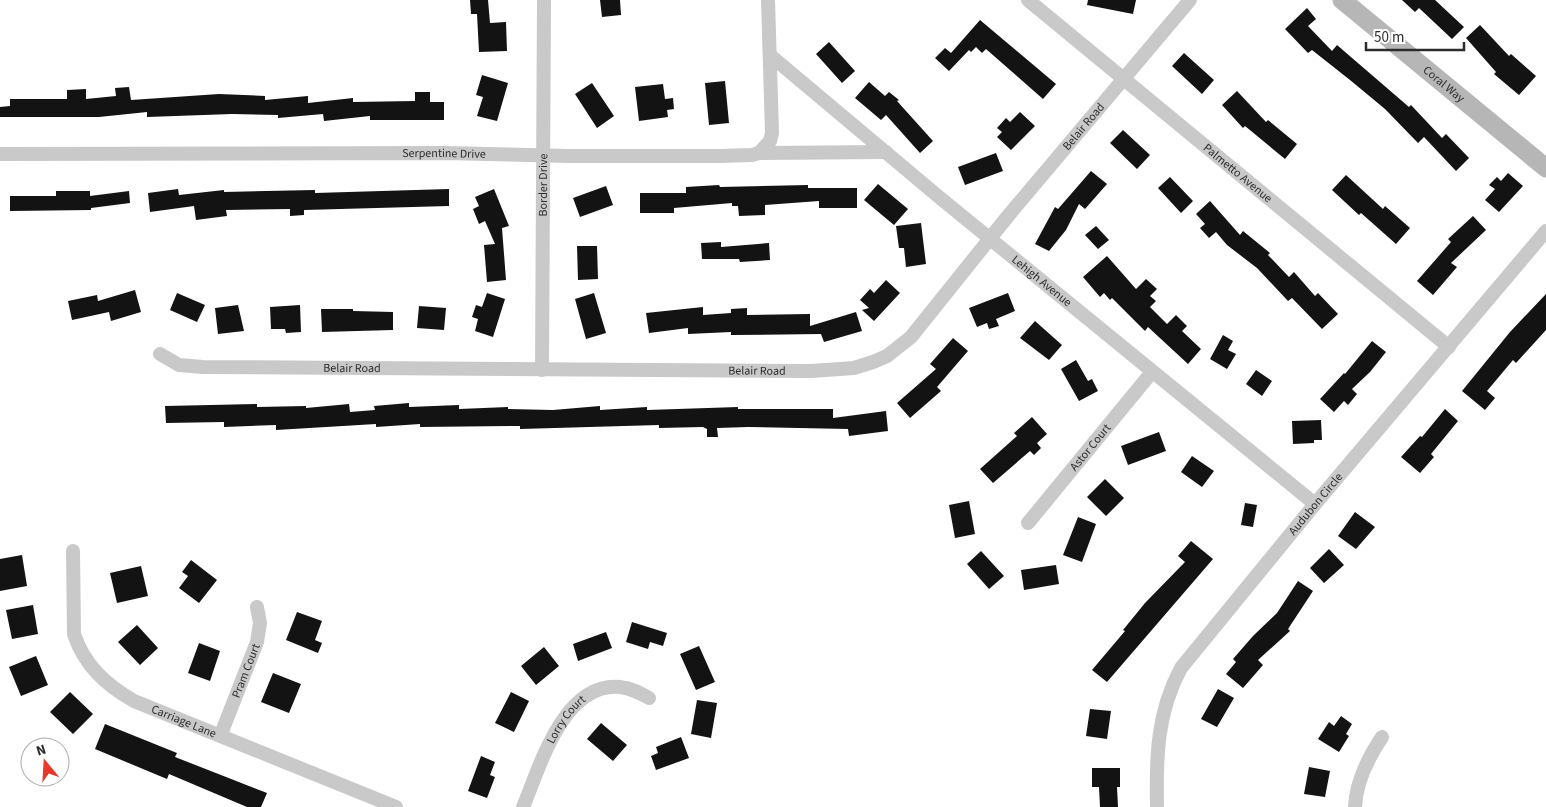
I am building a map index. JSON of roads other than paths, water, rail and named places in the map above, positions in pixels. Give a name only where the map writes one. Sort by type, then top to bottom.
[{"type":"street","name":"Border Drive","points":[[542,370],[544,0]]},
{"type":"street","points":[[759,152],[766,148],[772,134],[768,0]]},
{"type":"street","name":"Palmetto Avenue","points":[[1028,0],[1449,347]]},
{"type":"street","name":"Belair Road","points":[[160,354],[179,366],[203,367],[811,371],[854,368],[887,356],[911,337],[990,238],[1125,80],[1190,0]]},
{"type":"street","name":"Coral Way","points":[[1342,0],[1546,168]]},
{"type":"street","name":"Lehigh Avenue","points":[[771,56],[1152,372],[1315,504]]},
{"type":"street","name":"Serpentine Drive","points":[[0,154],[720,156],[752,155],[759,152],[886,152]]},
{"type":"street","name":"Audubon Circle","points":[[1157,807],[1159,729],[1173,682],[1190,654],[1270,562],[1315,504],[1546,231]]},
{"type":"street","name":"Astor Court","points":[[1028,523],[1152,372]]},
{"type":"street","name":"Carriage Lane","points":[[73,552],[74,634],[83,657],[94,672],[118,692],[134,701],[220,734],[396,807]]},
{"type":"street","name":"Pram Court","points":[[220,734],[257,642],[260,623],[257,607]]},
{"type":"street","name":"Lorry Court","points":[[523,807],[552,736],[564,718],[578,704],[591,694],[612,686],[633,690],[649,698]]},
{"type":"street","points":[[1355,807],[1361,776],[1369,756],[1382,737]]}]
